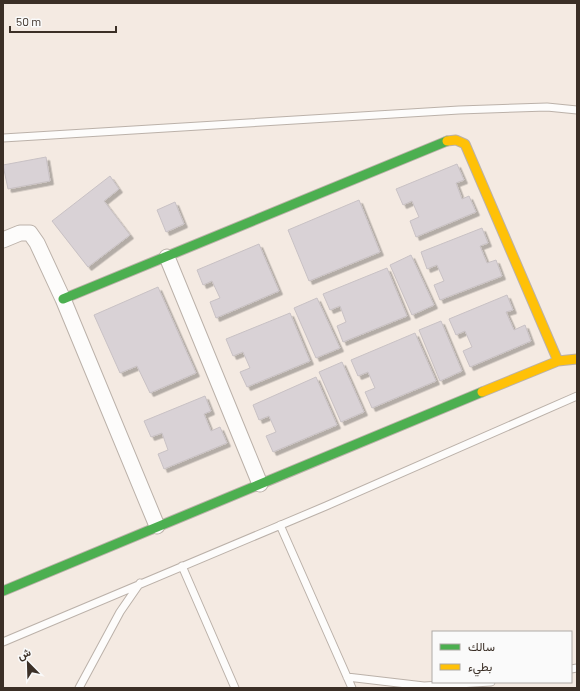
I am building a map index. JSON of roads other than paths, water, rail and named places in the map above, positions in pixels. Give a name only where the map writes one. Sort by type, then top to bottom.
[{"type":"street","points":[[63,300],[446,141],[456,140],[465,144],[558,361]]},
{"type":"street","points":[[3,240],[20,233],[30,234],[37,243],[63,300],[157,526]]},
{"type":"street","points":[[167,257],[260,484]]},
{"type":"street","points":[[3,591],[558,361],[577,359]]},
{"type":"lane","points":[[3,138],[459,110],[547,107],[577,110]]},
{"type":"lane","points":[[3,642],[280,525],[577,396]]},
{"type":"lane","points":[[280,525],[352,688]]},
{"type":"lane","points":[[182,566],[235,688]]},
{"type":"lane","points":[[78,688],[120,612],[140,584]]},
{"type":"lane","points":[[346,676],[424,686],[474,683]]}]
